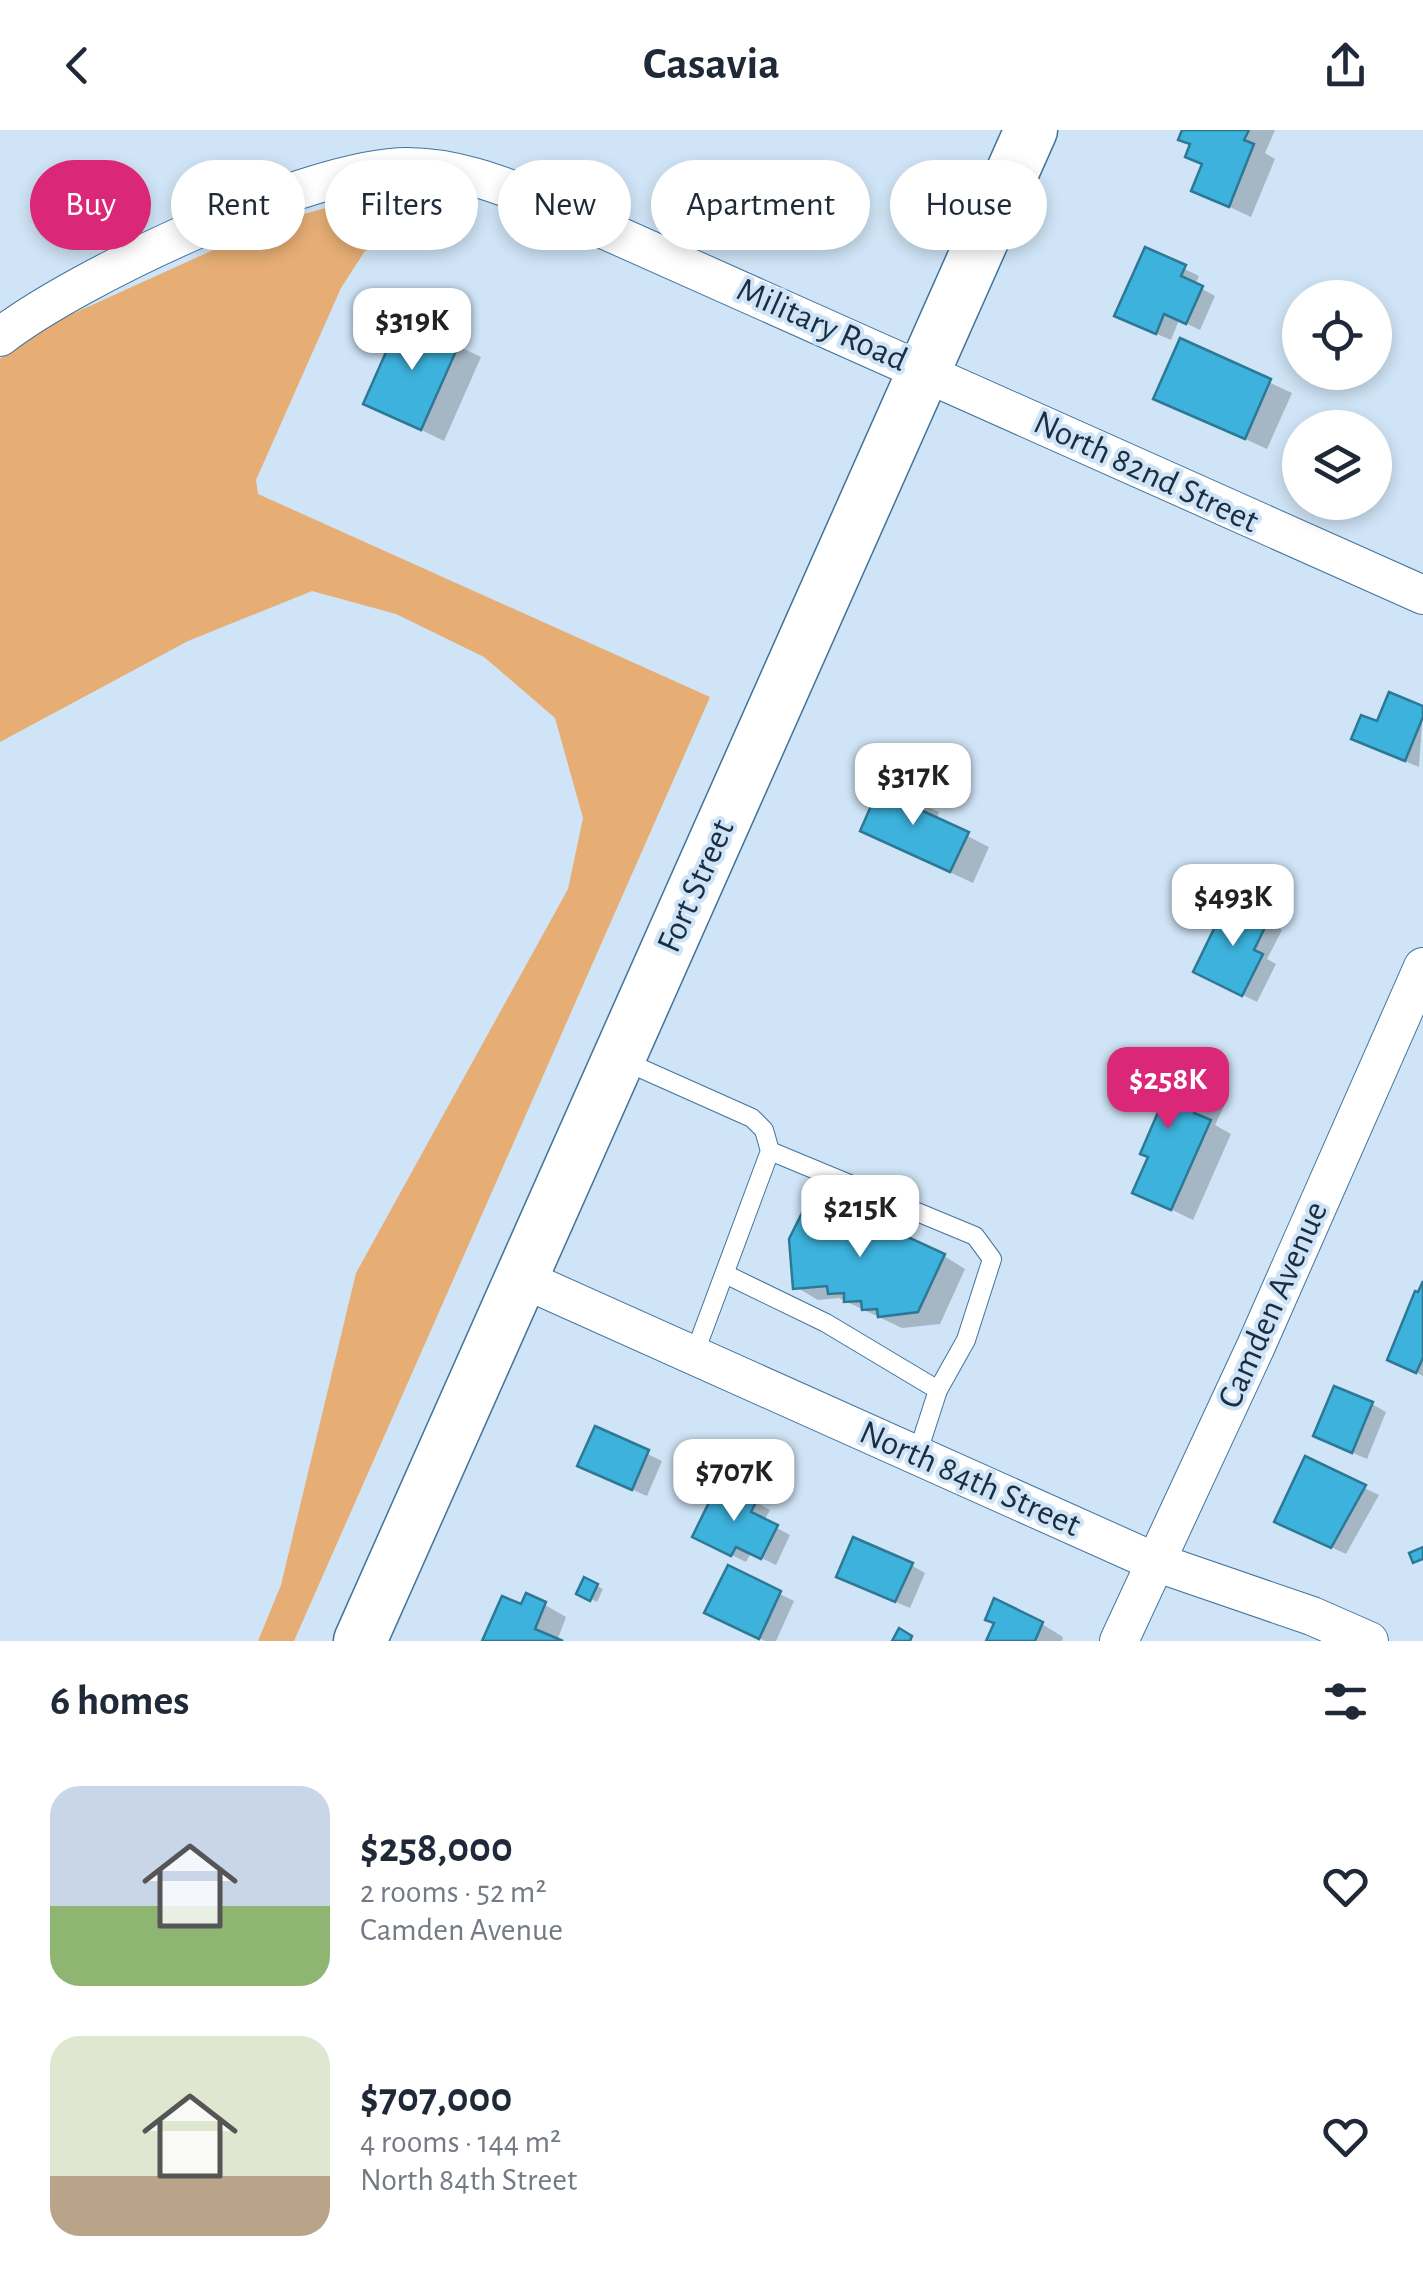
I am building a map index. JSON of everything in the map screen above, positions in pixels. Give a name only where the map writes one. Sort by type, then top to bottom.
[{"type":"main road","name":"Fort Street","points":[[360,1641],[1030,130]]},
{"type":"street","name":"Military Road","points":[[0,337],[81,286],[317,182],[406,167],[472,176],[524,194],[925,370]]},
{"type":"street","name":"North 82nd Street","points":[[925,370],[1423,595]]},
{"type":"street","name":"Camden Avenue","points":[[1119,1641],[1423,966]]},
{"type":"street","name":"North 84th Street","points":[[521,1278],[1155,1562],[1312,1616],[1369,1641]]},
{"type":"lane","points":[[618,1059],[752,1118],[764,1130],[770,1151],[694,1355]]},
{"type":"lane","points":[[770,1151],[974,1236],[992,1260],[966,1340],[938,1390],[917,1455]]},
{"type":"lane","points":[[725,1274],[826,1323],[938,1390]]},
{"type":"shaded area","points":[[325,208],[325,250],[368,250],[341,288],[256,480],[258,494],[710,697],[294,1641],[258,1641],[281,1585],[356,1273],[568,889],[583,818],[555,718],[484,657],[396,614],[312,591],[188,641],[0,742],[0,359],[39,329],[213,250],[305,250],[305,214]]},
{"type":"building","points":[[1182,130],[1249,130],[1244,140],[1254,144],[1229,207],[1191,191],[1202,164],[1185,157],[1190,144],[1178,140]]},
{"type":"building","points":[[1145,247],[1186,265],[1181,276],[1203,286],[1186,324],[1164,314],[1156,334],[1114,316]]},
{"type":"building","points":[[402,316],[460,342],[421,430],[363,404]]},
{"type":"building","points":[[1180,338],[1271,379],[1245,439],[1153,399]]},
{"type":"building","points":[[1389,692],[1423,706],[1423,717],[1405,761],[1351,739],[1361,715],[1377,721]]},
{"type":"building","points":[[882,781],[918,798],[914,807],[969,832],[950,872],[860,831]]},
{"type":"building","points":[[1228,900],[1269,919],[1254,950],[1263,954],[1242,996],[1193,972]]},
{"type":"building","points":[[1139,1057],[1205,1087],[1194,1113],[1211,1120],[1171,1210],[1132,1193],[1148,1157],[1140,1154],[1162,1103],[1126,1087]]},
{"type":"building","points":[[812,1193],[945,1254],[918,1312],[878,1317],[877,1309],[862,1310],[861,1301],[844,1302],[844,1293],[828,1294],[827,1286],[793,1289],[789,1239]]},
{"type":"building","points":[[1423,1281],[1423,1358],[1416,1373],[1387,1360],[1415,1291]]},
{"type":"building","points":[[1334,1386],[1373,1402],[1352,1453],[1313,1436]]},
{"type":"building","points":[[595,1426],[649,1450],[632,1490],[577,1466]]},
{"type":"building","points":[[1305,1456],[1366,1485],[1331,1548],[1274,1522]]},
{"type":"building","points":[[719,1482],[757,1500],[751,1512],[778,1525],[761,1559],[736,1547],[731,1556],[692,1537]]},
{"type":"building","points":[[853,1537],[913,1563],[895,1602],[836,1577]]},
{"type":"building","points":[[1423,1547],[1423,1559],[1413,1563],[1409,1553]]},
{"type":"building","points":[[728,1565],[781,1591],[759,1639],[704,1613]]},
{"type":"building","points":[[584,1577],[598,1584],[590,1601],[576,1594]]},
{"type":"building","points":[[526,1593],[546,1602],[535,1629],[563,1641],[482,1641],[502,1596],[521,1604]]},
{"type":"building","points":[[994,1598],[1043,1622],[1035,1641],[986,1641],[994,1623],[985,1620]]},
{"type":"building","points":[[899,1628],[912,1636],[910,1641],[892,1641]]}]
